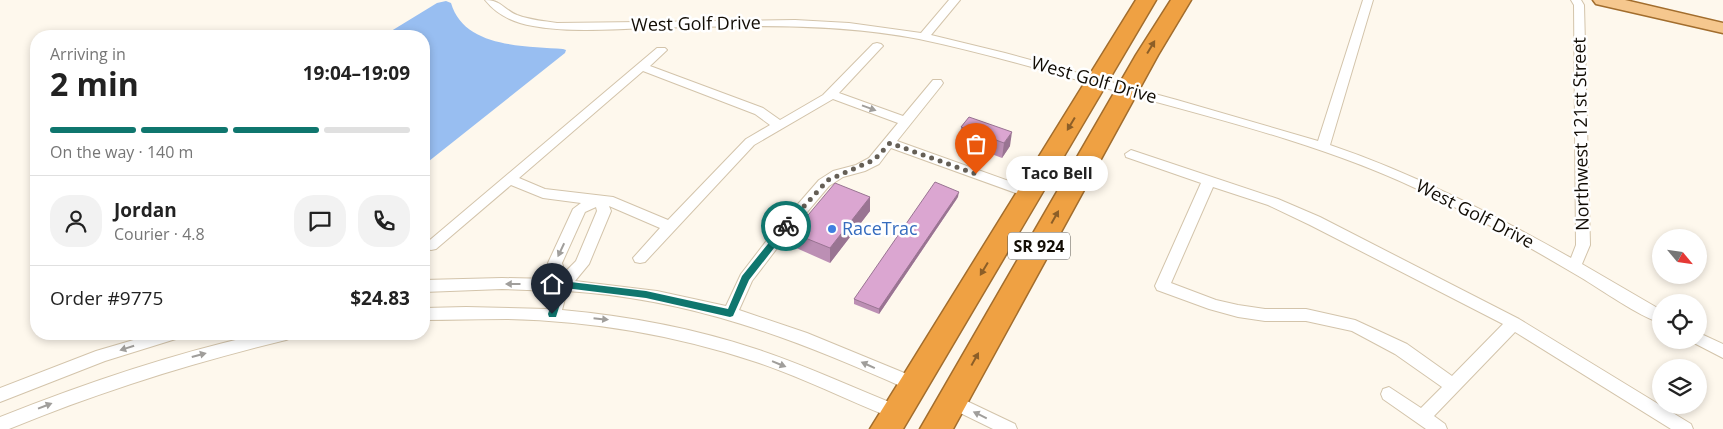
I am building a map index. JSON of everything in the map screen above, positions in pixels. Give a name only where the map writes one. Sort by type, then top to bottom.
[{"type":"highway","name":"SR 924","points":[[891,421],[1146,0]]},
{"type":"highway","name":"SR 924","points":[[936,429],[1127,90],[1180,0]]},
{"type":"highway","points":[[913,384],[952,401]]},
{"type":"highway","points":[[891,421],[936,429]]},
{"type":"main road","points":[[1602,0],[1723,28]]},
{"type":"main road","points":[[1658,0],[1723,15]]},
{"type":"street","name":"West Golf Drive","points":[[490,0],[499,9],[513,17],[528,22],[548,25],[805,23],[871,28],[924,36],[994,52],[1323,147],[1386,171],[1456,202],[1503,226],[1652,312]]},
{"type":"street","points":[[924,36],[955,0]]},
{"type":"street","points":[[1323,147],[1368,0]]},
{"type":"street","name":"Northwest 121st Street","points":[[1574,267],[1583,245],[1579,5],[1576,0]]},
{"type":"street","points":[[640,258],[746,146],[821,102],[877,46]]},
{"type":"street","points":[[431,245],[662,50]]},
{"type":"street","points":[[642,67],[759,111],[779,125]]},
{"type":"street","points":[[730,313],[746,278],[776,239],[824,183],[838,174],[860,168],[874,160],[890,143],[937,83]]},
{"type":"street","points":[[831,94],[907,122]]},
{"type":"street","points":[[890,143],[1029,194]]},
{"type":"street","points":[[1131,154],[1298,213],[1514,323],[1685,429]]},
{"type":"street","points":[[510,179],[544,193],[599,200],[620,205],[670,226]]},
{"type":"street","points":[[1209,180],[1162,286],[1232,310],[1258,314],[1306,315],[1355,326],[1394,345],[1452,385]]},
{"type":"street","points":[[562,285],[555,263],[580,209],[599,200]]},
{"type":"street","points":[[552,314],[562,285],[582,264],[600,223],[604,211],[599,200]]},
{"type":"street","points":[[574,222],[586,219],[600,223]]},
{"type":"street","points":[[430,286],[562,285],[646,295],[730,313],[802,337],[913,384]]},
{"type":"street","points":[[430,314],[486,312],[552,314],[639,325],[708,340],[769,360],[891,421]]},
{"type":"street","points":[[1423,417],[1514,323]]},
{"type":"street","points":[[0,395],[102,356],[154,340]]},
{"type":"street","points":[[0,425],[74,395],[141,372],[222,348],[259,340]]},
{"type":"street","points":[[1707,343],[1723,352]]},
{"type":"street","points":[[1389,394],[1439,429]]},
{"type":"street","points":[[952,401],[1009,429]]},
{"type":"water","points":[[446,1],[451,3],[458,18],[469,29],[482,37],[514,45],[566,50],[565,53],[430,160],[430,30],[393,30],[437,3]]},
{"type":"building","points":[[969,117],[1012,132],[1004,143],[961,127]]},
{"type":"building","name":"RaceTrac","points":[[935,182],[959,192],[879,309],[854,299]]},
{"type":"building","points":[[835,183],[870,197],[830,248],[793,233]]},
{"type":"way so far","points":[[786,226],[824,183],[838,174],[860,168],[874,160],[890,143],[976,174]]},
{"type":"place","name":"Taco Bell","points":[[976,174]]},
{"type":"place","name":"RaceTrac","points":[[832,229]]},
{"type":"route","points":[[552,314],[562,285],[646,295],[730,313],[746,278],[786,226]]}]
